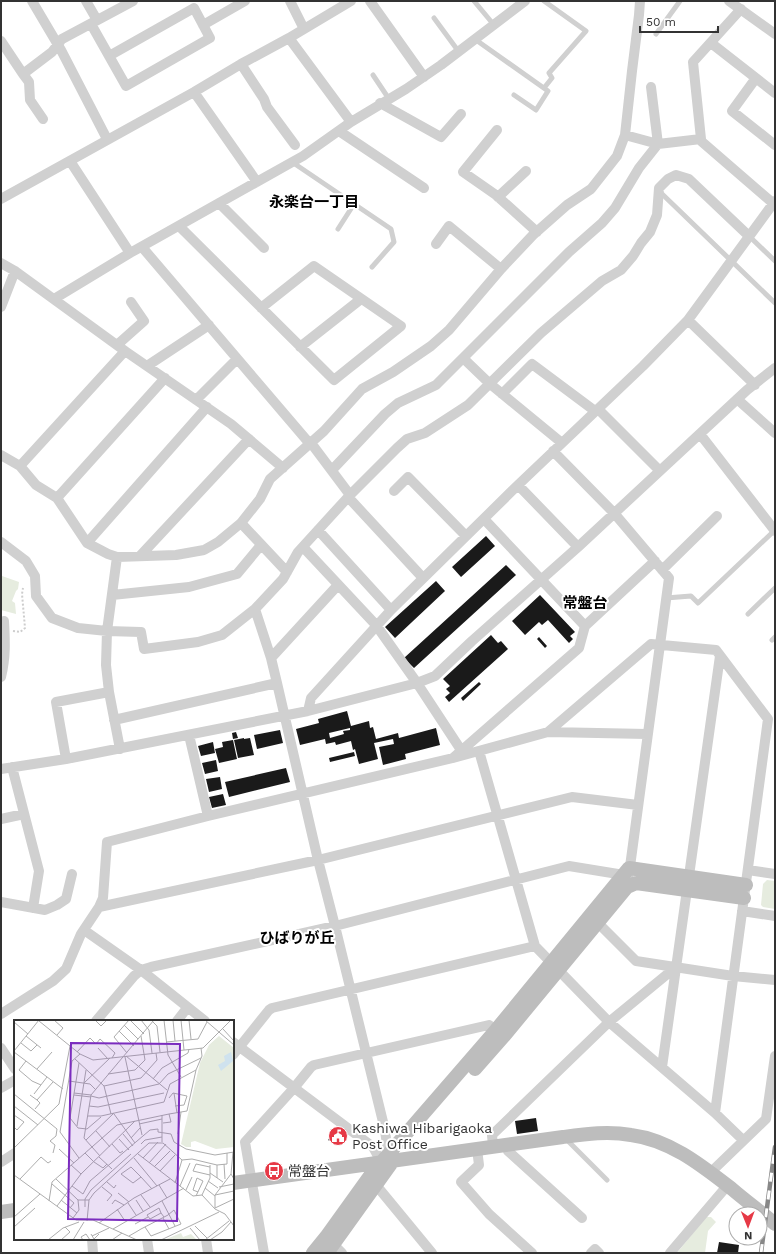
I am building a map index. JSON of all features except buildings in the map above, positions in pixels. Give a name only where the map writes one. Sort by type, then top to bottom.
[{"type":"street","points":[[32,1],[58,45],[107,139]]},
{"type":"street","points":[[86,1],[109,56],[126,86],[210,38],[194,8],[109,56]]},
{"type":"street","points":[[23,74],[52,52],[62,39],[133,1]]},
{"type":"street","points":[[203,25],[245,1]]},
{"type":"street","points":[[290,1],[304,29]]},
{"type":"street","points":[[1,199],[194,92],[351,1]]},
{"type":"street","points":[[370,1],[424,77]]},
{"type":"street","points":[[54,299],[130,253],[292,162],[351,122],[424,77],[476,40],[525,1]]},
{"type":"street","points":[[1,455],[20,466],[36,485],[57,498],[88,543],[108,554],[117,557],[176,556],[204,550],[218,542],[241,524],[260,499],[270,478],[310,444],[362,389],[393,372],[430,346],[449,330],[501,269],[537,232],[566,205],[591,190],[617,156],[625,135],[640,16],[640,1]]},
{"type":"street","points":[[729,1],[775,34]]},
{"type":"street","points":[[308,711],[311,698],[390,610],[688,320],[774,203],[701,141],[693,62],[741,9]]},
{"type":"street","points":[[289,38],[351,122]]},
{"type":"street","points":[[1,42],[29,82],[30,100],[42,119]]},
{"type":"street","points":[[711,42],[775,92]]},
{"type":"street","points":[[241,64],[264,99],[267,107],[295,145]]},
{"type":"street","points":[[756,78],[732,111],[775,145]]},
{"type":"street","points":[[332,470],[385,414],[398,404],[436,385],[569,252],[602,224],[615,208],[640,168],[658,144],[651,88]]},
{"type":"street","points":[[194,92],[257,182]]},
{"type":"street","points":[[384,101],[441,137],[461,114]]},
{"type":"street","points":[[497,130],[463,172],[498,197],[537,232]]},
{"type":"street","points":[[339,131],[424,188]]},
{"type":"street","points":[[625,135],[658,144],[701,139]]},
{"type":"street","points":[[70,161],[130,253]]},
{"type":"street","points":[[498,197],[526,171]]},
{"type":"street","points":[[1,542],[26,561],[35,576],[36,596],[52,618],[78,628],[141,632],[144,648],[198,642],[222,635],[255,610],[284,579],[298,552],[349,496],[397,448],[407,439],[425,433],[468,405],[541,333],[602,281],[621,270],[650,232],[657,215],[659,188],[668,179],[676,175],[689,179],[749,236]]},
{"type":"street","points":[[219,203],[264,248]]},
{"type":"street","points":[[179,226],[261,308],[300,347],[334,380],[401,326],[314,266],[261,308]]},
{"type":"street","points":[[436,244],[449,226],[501,269]]},
{"type":"street","points":[[142,247],[332,470],[349,496],[423,578]]},
{"type":"street","points":[[1,262],[121,348],[231,424],[283,468]]},
{"type":"street","points":[[1,307],[15,271]]},
{"type":"street","points":[[300,347],[361,299]]},
{"type":"street","points":[[20,466],[144,322],[131,302]]},
{"type":"street","points":[[688,320],[755,385]]},
{"type":"street","points":[[147,366],[209,325]]},
{"type":"street","points":[[463,358],[489,384],[562,443]]},
{"type":"street","points":[[196,400],[237,359]]},
{"type":"street","points":[[502,394],[532,364],[596,410],[660,471]]},
{"type":"street","points":[[1,769],[120,749],[308,711],[417,683],[435,676],[614,514],[737,399],[774,370]]},
{"type":"street","points":[[57,498],[165,378]]},
{"type":"street","points":[[737,399],[775,433]]},
{"type":"street","points":[[88,543],[207,407]]},
{"type":"street","points":[[700,434],[775,531]]},
{"type":"street","points":[[140,556],[249,439]]},
{"type":"street","points":[[332,1247],[372,1173],[388,1159],[500,1033],[594,919],[627,876],[669,578],[614,514],[553,451]]},
{"type":"street","points":[[394,492],[408,477],[466,536]]},
{"type":"street","points":[[518,485],[578,547]]},
{"type":"street","points":[[662,570],[717,516]]},
{"type":"street","points":[[484,519],[585,626]]},
{"type":"street","points":[[241,524],[287,572]]},
{"type":"street","points":[[318,530],[390,610]]},
{"type":"street","points":[[112,595],[189,587],[237,574],[261,545]]},
{"type":"street","points":[[303,547],[376,625],[462,750]]},
{"type":"street","points":[[117,557],[107,631],[106,665],[109,692],[120,749]]},
{"type":"street","points":[[453,758],[579,648],[585,626],[655,561]]},
{"type":"street","points":[[271,658],[338,585]]},
{"type":"street","points":[[255,610],[271,658],[302,794],[385,1130],[388,1159],[376,1185],[332,1247],[313,1253]]},
{"type":"street","points":[[1,677],[5,660],[6,643],[4,625]]},
{"type":"street","points":[[548,732],[651,644],[716,650],[768,719],[715,1113]]},
{"type":"street","points":[[662,1067],[720,656]]},
{"type":"street","points":[[114,720],[277,683]]},
{"type":"street","points":[[66,759],[56,702],[109,692]]},
{"type":"street","points":[[1,1014],[53,981],[66,969],[84,930],[100,907],[103,898],[107,842],[208,816],[453,758],[548,732],[647,734]]},
{"type":"street","points":[[189,735],[208,816]]},
{"type":"street","points":[[479,751],[535,946],[609,1022],[715,1113],[743,1140]]},
{"type":"street","points":[[12,767],[38,871],[33,908]]},
{"type":"street","points":[[100,907],[318,860],[572,797],[638,805]]},
{"type":"street","points":[[1,819],[24,814]]},
{"type":"street","points":[[97,1020],[134,976],[141,970],[162,964],[335,926],[569,866],[627,876],[636,883],[688,883],[744,898],[775,916]]},
{"type":"street","points":[[748,870],[775,874]]},
{"type":"street","points":[[1,902],[45,910],[66,899],[72,874]]},
{"type":"street","points":[[594,919],[636,961],[733,976],[775,980]]},
{"type":"street","points":[[84,930],[141,970],[204,1020]]},
{"type":"street","points":[[388,1159],[294,1088],[235,1048],[272,1008],[535,946]]},
{"type":"street","points":[[582,1218],[500,1145],[492,1135],[609,1022],[676,967]]},
{"type":"street","points":[[178,1020],[187,1008]]},
{"type":"street","points":[[264,1253],[245,1142],[311,1067],[314,1065],[489,1025],[500,1033]]},
{"type":"street","points":[[1,1048],[14,1068]]},
{"type":"street","points":[[711,1172],[743,1140],[766,1120],[775,1056]]},
{"type":"street","points":[[1,1088],[14,1081]]},
{"type":"street","points":[[234,1183],[388,1159],[477,1149],[592,1133],[613,1133],[651,1139],[691,1158],[711,1172],[775,1224]]},
{"type":"street","points":[[477,1149],[479,1165],[461,1182],[490,1214],[532,1253]]},
{"type":"street","points":[[1,1162],[14,1154]]},
{"type":"street","points":[[376,1185],[432,1253]]},
{"type":"street","points":[[670,1253],[727,1186]]},
{"type":"street","points":[[1,1212],[14,1210]]},
{"type":"street","points":[[92,1240],[93,1253]]},
{"type":"street","points":[[147,1240],[149,1253]]},
{"type":"street","points":[[206,1240],[208,1253]]},
{"type":"street","points":[[591,1253],[595,1249],[599,1253]]},
{"type":"lane","points":[[474,1],[494,25]]},
{"type":"lane","points":[[544,1],[586,32],[549,73],[552,78],[544,88]]},
{"type":"lane","points":[[656,34],[680,1]]},
{"type":"lane","points":[[434,18],[459,52]]},
{"type":"lane","points":[[476,40],[548,91],[536,110],[514,95]]},
{"type":"lane","points":[[373,75],[384,101]]},
{"type":"lane","points":[[292,162],[391,229],[394,242],[372,267]]},
{"type":"lane","points":[[659,190],[775,303]]},
{"type":"lane","points":[[338,229],[354,204]]},
{"type":"lane","points":[[749,236],[775,261]]},
{"type":"lane","points":[[666,598],[691,596],[698,603],[775,531]]},
{"type":"lane","points":[[748,614],[775,588]]},
{"type":"lane","points":[[563,1137],[607,1180]]},
{"type":"path","points":[[4,625],[20,632],[25,628],[22,594],[23,588]]},
{"type":"shaded area","points":[[2,576],[19,582],[18,589],[12,601],[15,603],[16,614],[1,610]]},
{"type":"shaded area","points":[[767,880],[775,881],[775,909],[763,907],[761,905],[763,884]]},
{"type":"shaded area","points":[[706,1217],[711,1217],[716,1222],[708,1231],[705,1253],[677,1253]]},
{"type":"railway","points":[[761,1253],[775,1147]]},
{"type":"place","name":"Kashiwa Hibarigaoka Post Office","points":[[338,1136]]},
{"type":"place","name":"常盤台","points":[[274,1171]]},
{"type":"district","name":"永楽台一丁目","points":[[314,202]]},
{"type":"district","name":"常盤台","points":[[585,603]]},
{"type":"district","name":"ひばりが丘","points":[[297,938]]}]
